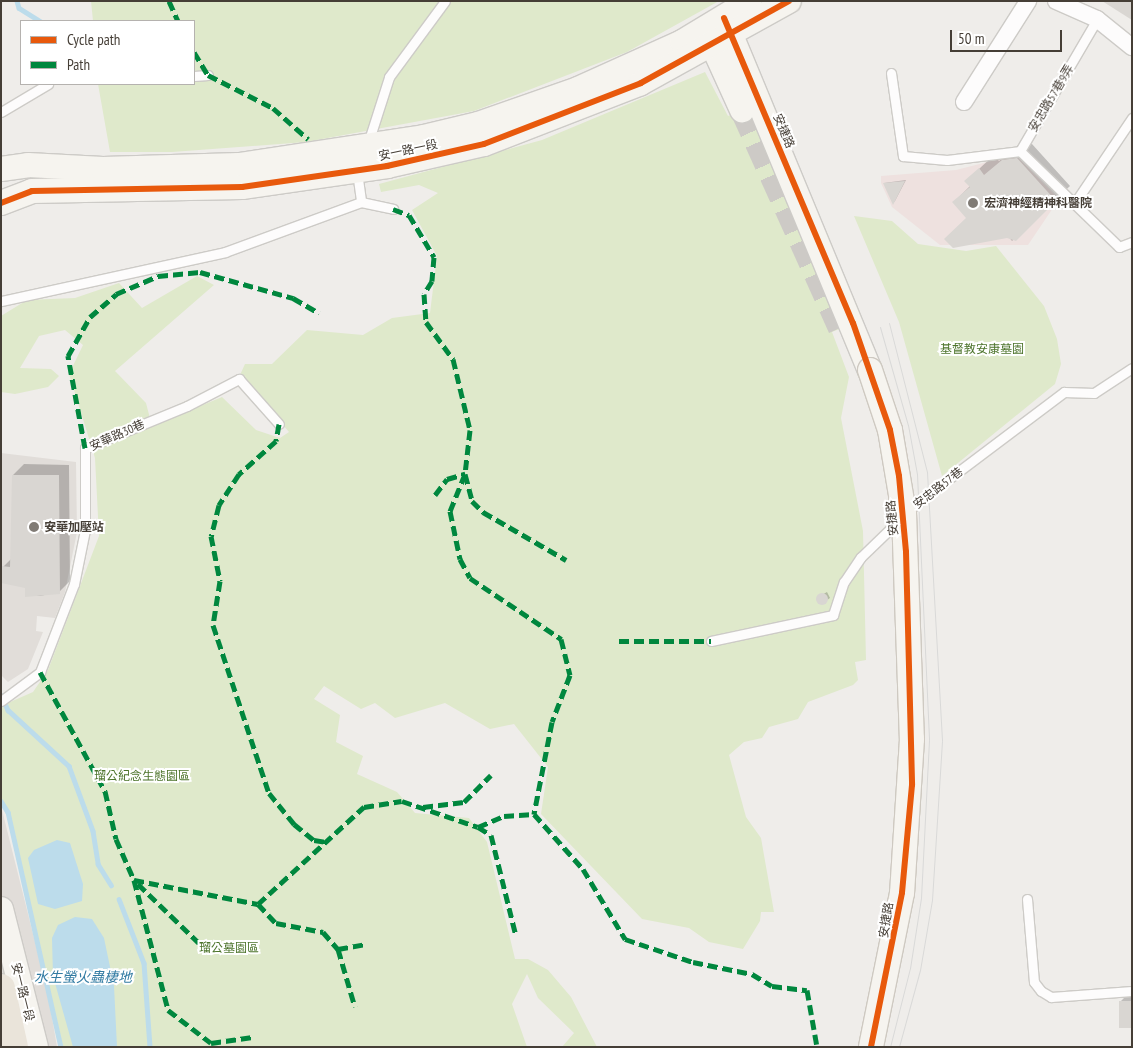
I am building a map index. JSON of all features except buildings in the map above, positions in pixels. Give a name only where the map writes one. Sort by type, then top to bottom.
[{"type":"highway","points":[[1,988],[14,1047]]},
{"type":"street","name":"安一路一段","points":[[719,32],[750,1]]},
{"type":"street","name":"安一路一段","points":[[1,169],[239,165],[484,144],[537,126],[641,83],[719,32],[789,1]]},
{"type":"street","points":[[964,102],[1028,1]]},
{"type":"street","points":[[1056,1],[1097,19],[1132,47]]},
{"type":"street","points":[[719,32],[742,110]]},
{"type":"street","name":"安捷路","points":[[719,32],[890,430],[903,504],[912,739],[902,893],[871,1047]]},
{"type":"street","name":"安一路一段","points":[[1,203],[32,192],[222,188],[357,171],[379,153]]},
{"type":"street","name":"安捷路","points":[[840,328],[864,372],[889,516],[898,784],[888,892],[856,1047]]},
{"type":"street","name":"安一路一段","points":[[1,909],[36,1047]]},
{"type":"lane","points":[[379,153],[390,77],[445,1]]},
{"type":"lane","name":"安忠路57巷9弄","points":[[1020,151],[1097,19]]},
{"type":"lane","points":[[891,73],[903,156],[947,160],[1020,151],[1119,247],[1132,242]]},
{"type":"lane","points":[[195,76],[208,75]]},
{"type":"lane","points":[[1,112],[46,85]]},
{"type":"lane","points":[[1074,204],[1132,118]]},
{"type":"lane","points":[[357,171],[361,202]]},
{"type":"lane","points":[[1,301],[225,252],[361,202],[393,209]]},
{"type":"lane","name":"安忠路57巷","points":[[711,641],[833,615],[844,582],[861,557],[918,502],[1064,392],[1094,393],[1132,368]]},
{"type":"lane","name":"安華路30巷","points":[[1,701],[17,693],[40,672],[74,584],[85,530],[85,448],[187,406],[239,379],[279,424]]},
{"type":"lane","points":[[1027,899],[1034,982],[1041,992],[1051,997],[1132,991]]},
{"type":"shaded area","name":"宏濟神經精神科醫院","points":[[1015,155],[1059,199],[1028,245],[940,245],[892,207],[881,183],[881,176],[956,170]]},
{"type":"shaded area","name":"安華加壓站","points":[[1,453],[76,462],[77,532],[65,592],[55,618],[37,616],[36,631],[43,632],[28,669],[8,682],[1,675]]},
{"type":"shaded area","points":[[1,806],[48,994],[57,1047],[1,1047]]},
{"type":"green space","points":[[91,1],[719,1],[627,52],[474,111],[306,142],[172,152],[110,152],[98,85],[195,85],[195,20],[93,20]]},
{"type":"green space","points":[[705,72],[728,116],[752,106],[849,325],[832,332],[849,377],[841,418],[863,531],[866,660],[855,662],[858,680],[853,685],[808,702],[798,719],[769,727],[762,738],[744,742],[729,755],[746,817],[761,838],[774,912],[761,912],[760,921],[743,949],[709,942],[689,928],[642,919],[541,814],[548,767],[514,724],[490,729],[445,703],[395,718],[375,703],[361,709],[324,686],[314,699],[340,715],[336,742],[363,756],[357,774],[397,792],[415,813],[469,818],[487,842],[515,959],[528,959],[548,970],[571,997],[597,1047],[562,1047],[574,1033],[538,998],[527,974],[512,1004],[527,1047],[63,1047],[9,812],[1,800],[1,706],[33,692],[48,670],[99,536],[95,458],[69,374],[83,345],[65,330],[39,336],[20,368],[51,369],[59,376],[48,387],[15,394],[1,392],[1,316],[27,300],[75,298],[119,283],[142,308],[197,276],[214,285],[115,371],[146,403],[152,426],[222,397],[256,430],[280,438],[289,432],[240,375],[245,364],[272,364],[307,330],[363,335],[392,318],[430,313],[437,256],[412,210],[438,193],[419,185],[381,192],[379,184],[542,140]]},
{"type":"green space","name":"基督教安康墓園","points":[[854,216],[892,221],[918,244],[966,251],[996,246],[1044,306],[1057,339],[1061,364],[1055,384],[942,476],[899,322]]},
{"type":"water","points":[[57,840],[70,843],[83,884],[82,901],[55,909],[38,904],[28,858],[34,850]]},
{"type":"water","name":"水生螢火蟲棲地","points":[[75,917],[92,919],[104,938],[114,986],[117,1047],[73,1047],[53,976],[52,938],[58,925]]},
{"type":"waterway","points":[[17,1],[19,8],[38,20]]},
{"type":"waterway","points":[[1,695],[8,710],[69,766],[93,831],[98,864],[111,885]]},
{"type":"waterway","points":[[1,801],[8,812],[61,1047]]},
{"type":"waterway","points":[[119,899],[144,963],[150,1047]]},
{"type":"tunnel","points":[[742,110],[840,328]]},
{"type":"tram line","points":[[889,323],[927,472],[942,741],[932,900],[920,970],[899,1047]]},
{"type":"tram line","points":[[880,327],[908,425],[917,474],[929,740],[921,898],[910,968],[890,1047]]},
{"type":"marked path","points":[[169,1],[178,20]]},
{"type":"marked path","points":[[195,54],[208,75],[273,108],[308,139]]},
{"type":"marked path","points":[[393,209],[409,215],[434,257],[432,281],[424,294],[426,322],[453,359],[470,430],[465,474],[450,511],[460,559],[470,578],[561,639],[570,675],[552,722],[534,814],[583,869],[625,939],[693,962],[752,974],[772,986],[807,990],[817,1047]]},
{"type":"marked path","points":[[85,448],[68,356],[90,317],[116,294],[158,276],[200,272],[293,298],[319,313]]},
{"type":"marked path","points":[[279,424],[276,441],[239,474],[219,505],[211,536],[220,581],[213,625],[269,793],[294,824],[314,840],[326,842]]},
{"type":"marked path","points":[[435,495],[447,479],[465,474],[472,501],[483,512],[566,560]]},
{"type":"marked path","points":[[619,641],[711,641]]},
{"type":"marked path","points":[[40,672],[105,791],[116,839],[134,880],[258,904],[364,807],[402,801],[478,827],[504,816],[534,814]]},
{"type":"marked path","points":[[423,807],[464,802],[491,775]]},
{"type":"marked path","points":[[478,827],[491,835],[516,936]]},
{"type":"marked path","points":[[199,943],[134,880],[168,1010],[211,1043],[253,1037]]},
{"type":"marked path","points":[[258,904],[276,923],[323,932],[338,949],[355,1007]]},
{"type":"marked path","points":[[338,949],[366,944]]},
{"type":"cycle path","points":[[1,203],[32,191],[242,187],[387,166],[484,144],[641,83],[789,1]]},
{"type":"cycle path","points":[[724,18],[853,323],[890,430],[899,476],[906,552],[912,785],[902,893],[871,1047]]},
{"type":"place","name":"宏濟神經精神科醫院","points":[[973,203]]},
{"type":"place","name":"安華加壓站","points":[[34,527]]},
{"type":"park label","name":"瑠公紀念生態園區","points":[[142,776]]},
{"type":"park label","name":"瑠公墓園區","points":[[229,948]]}]
